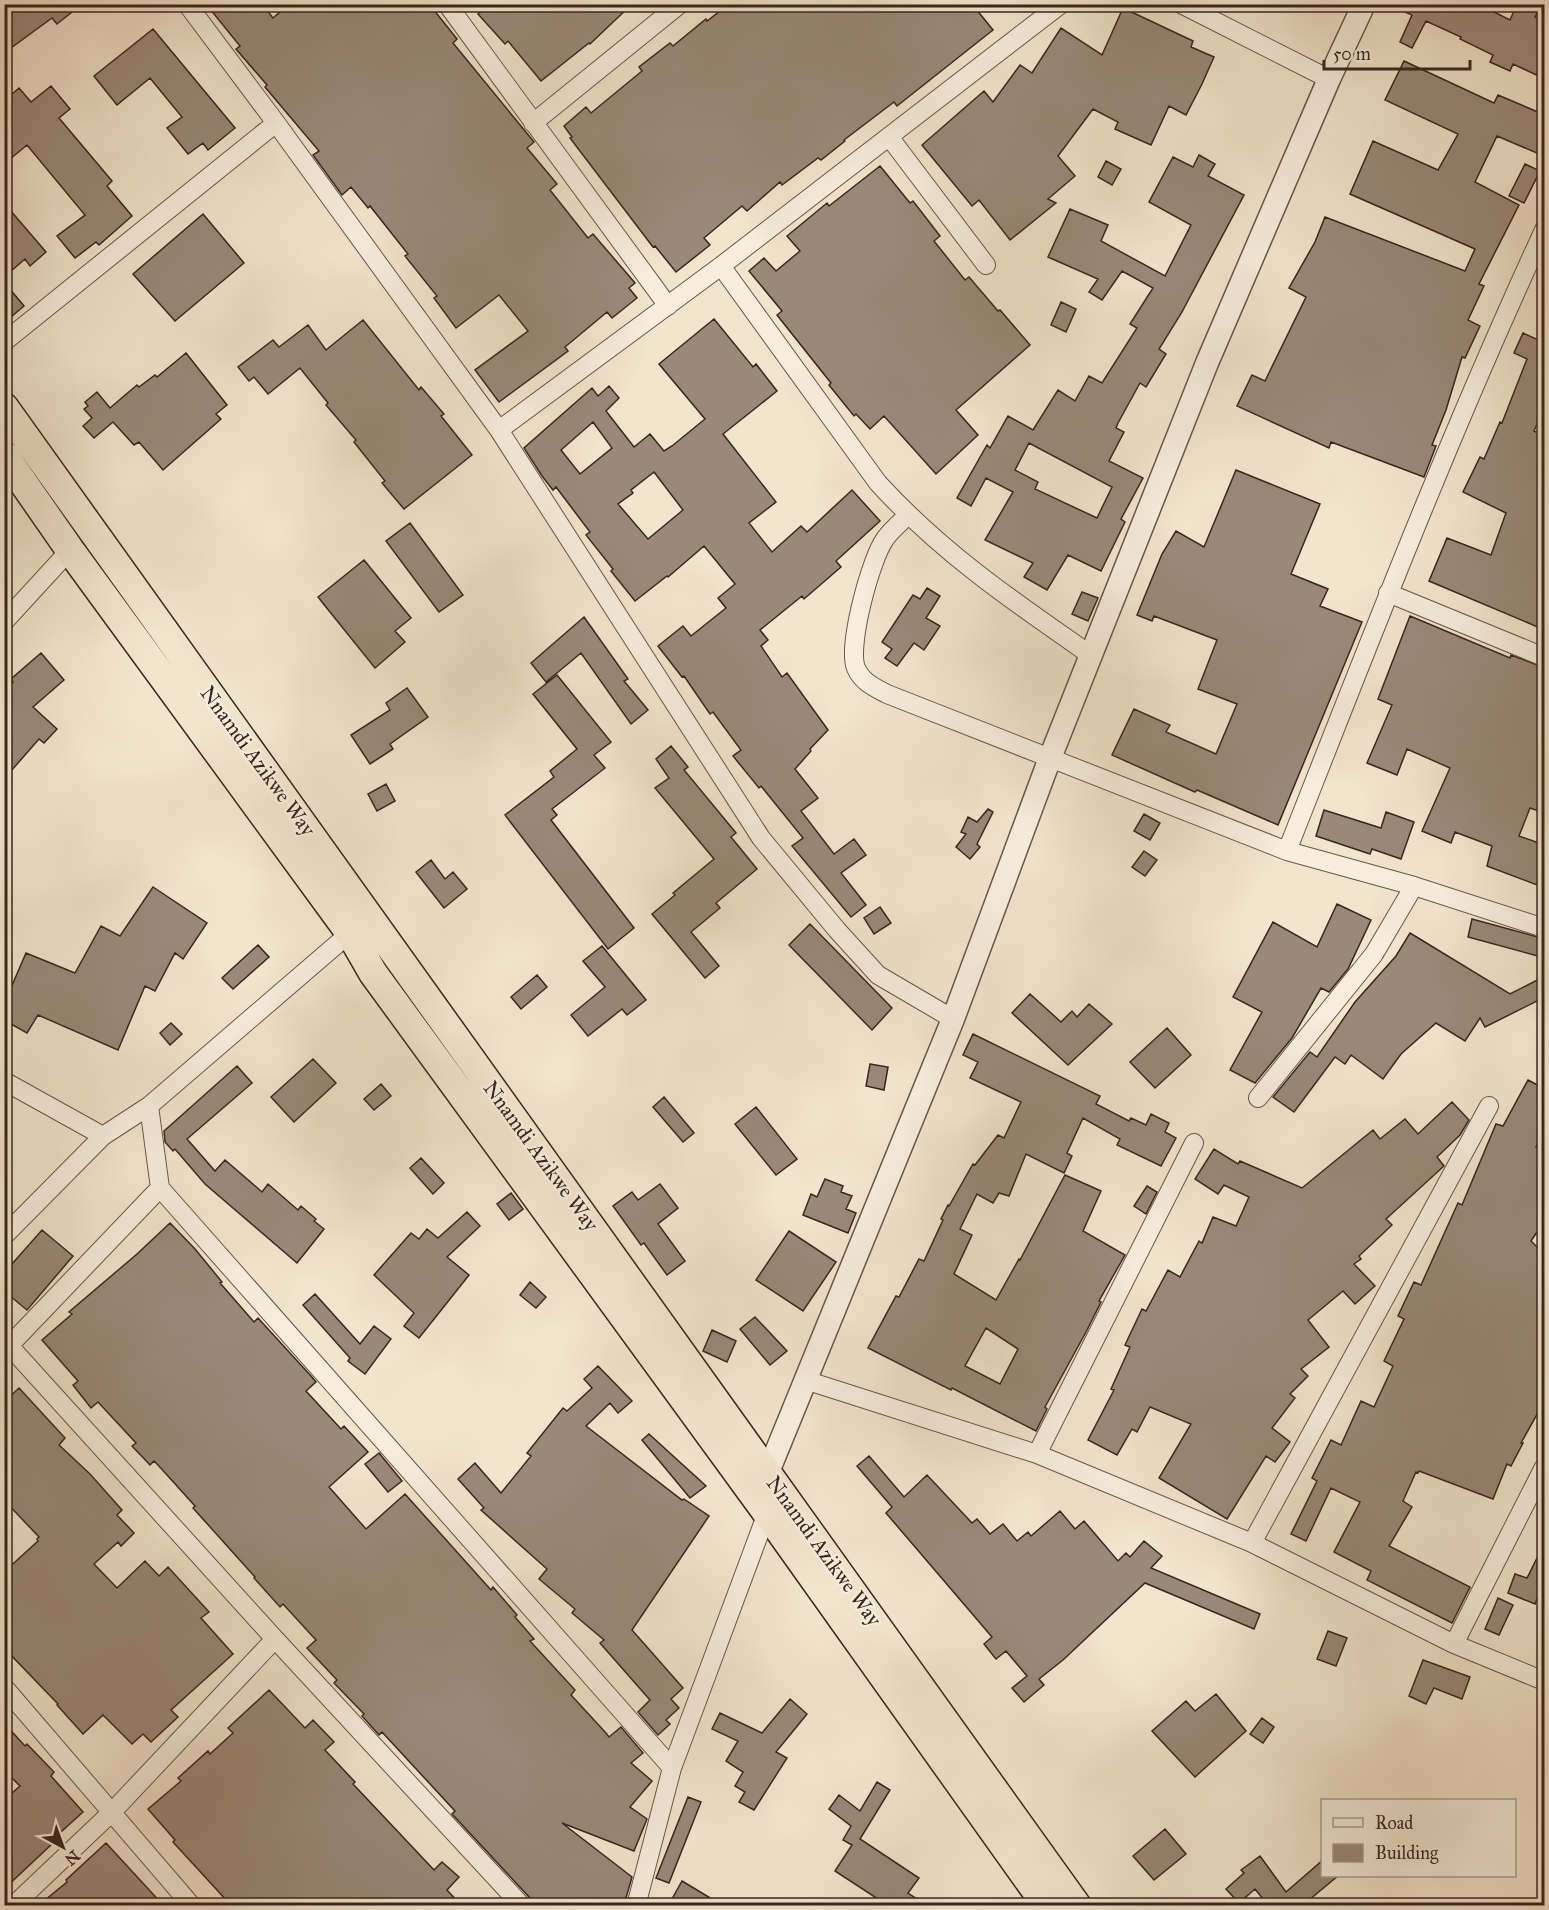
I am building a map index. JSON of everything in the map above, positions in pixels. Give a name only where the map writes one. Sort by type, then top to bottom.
[{"type":"highway","name":"Nnamdi Azikwe Way","points":[[4,407],[1077,1905]]},
{"type":"highway","name":"Nnamdi Azikwe Way","points":[[4,455],[70,550],[350,933],[373,973],[767,1513],[1047,1905]]},
{"type":"street","points":[[187,4],[499,430],[761,838],[837,930],[878,975],[953,1019]]},
{"type":"street","points":[[447,4],[668,306]]},
{"type":"street","points":[[533,123],[680,4]]},
{"type":"street","points":[[499,430],[890,138],[1060,4]]},
{"type":"street","points":[[1181,4],[1329,79]]},
{"type":"street","points":[[768,1472],[953,1019],[1050,758],[1207,363],[1329,79],[1364,4]]},
{"type":"street","points":[[4,342],[276,123]]},
{"type":"street","points":[[890,138],[986,265]]},
{"type":"street","points":[[1287,851],[1388,593],[1503,319],[1545,230]]},
{"type":"street","points":[[721,266],[878,483],[908,515],[987,583],[1092,656]]},
{"type":"street","points":[[908,515],[885,539],[865,588],[856,633],[855,666],[866,682],[887,694],[1287,851],[1414,886],[1545,928]]},
{"type":"street","points":[[4,622],[70,550]]},
{"type":"street","points":[[1388,593],[1545,657]]},
{"type":"street","points":[[1258,1098],[1374,954],[1414,886]]},
{"type":"street","points":[[4,1236],[104,1136],[149,1106],[350,933]]},
{"type":"street","points":[[4,1081],[104,1136]]},
{"type":"street","points":[[149,1106],[160,1188],[672,1768]]},
{"type":"street","points":[[1252,1543],[1489,1106]]},
{"type":"street","points":[[1037,1454],[1194,1143]]},
{"type":"street","points":[[160,1188],[6,1346],[274,1639],[522,1905]]},
{"type":"street","points":[[805,1380],[1037,1454],[1252,1543],[1454,1644],[1545,1681]]},
{"type":"street","points":[[1454,1644],[1545,1467]]},
{"type":"street","points":[[636,1905],[672,1768],[767,1513]]},
{"type":"street","points":[[13,1905],[112,1812],[274,1639]]},
{"type":"street","points":[[4,1688],[192,1905]]},
{"type":"building","points":[[4,4],[82,4],[57,24],[52,18],[4,53]]},
{"type":"building","points":[[206,4],[262,4],[273,18],[289,4],[429,4],[457,39],[453,43],[534,142],[527,148],[557,184],[550,190],[588,238],[593,234],[635,283],[629,288],[637,298],[612,318],[607,312],[565,347],[568,351],[499,402],[475,370],[528,331],[499,295],[456,328],[434,298],[437,296],[405,256],[408,254],[370,206],[368,208],[351,187],[342,195],[313,155],[319,151],[265,87],[267,85],[236,49],[240,46]]},
{"type":"building","points":[[472,4],[632,4],[590,44],[541,81],[508,41],[505,44],[478,14],[480,12]]},
{"type":"building","points":[[729,4],[972,4],[993,30],[897,106],[894,102],[821,160],[818,158],[782,185],[780,182],[747,211],[742,206],[704,238],[710,245],[676,272],[655,246],[653,247],[570,138],[572,137],[564,126],[586,107],[591,113],[642,71],[639,67],[670,43],[673,46],[706,19],[707,21]]},
{"type":"building","points":[[1388,4],[1478,4],[1510,20],[1517,4],[1530,4],[1539,9],[1535,17],[1545,21],[1545,79],[1513,64],[1510,71],[1490,62],[1493,55],[1426,21],[1412,48],[1400,42],[1412,15]]},
{"type":"building","points":[[1123,8],[1193,41],[1191,47],[1214,57],[1202,84],[1186,115],[1169,106],[1151,145],[1115,129],[1118,122],[1093,109],[1058,156],[1075,176],[1048,199],[1056,203],[1010,240],[979,200],[972,206],[922,145],[984,91],[993,102],[1020,65],[1032,73],[1061,28],[1102,55]]},
{"type":"building","points":[[153,29],[235,128],[208,150],[203,143],[188,154],[167,128],[182,117],[150,78],[117,105],[94,76]]},
{"type":"building","points":[[1404,61],[1494,103],[1498,95],[1545,115],[1545,136],[1537,153],[1497,136],[1475,182],[1519,205],[1479,284],[1484,286],[1468,320],[1480,326],[1465,358],[1462,357],[1446,410],[1432,445],[1436,446],[1424,477],[1331,442],[1329,448],[1237,406],[1252,375],[1265,381],[1306,297],[1289,288],[1315,242],[1325,217],[1465,271],[1475,249],[1350,194],[1373,141],[1438,170],[1458,134],[1385,100]]},
{"type":"building","points":[[51,86],[70,109],[59,118],[112,181],[107,186],[132,216],[99,245],[96,242],[75,258],[57,236],[85,215],[27,145],[4,164],[4,101],[19,88],[31,102]]},
{"type":"building","points":[[1199,155],[1215,164],[1208,176],[1244,195],[1182,312],[1159,349],[1166,354],[1146,387],[1140,383],[1116,428],[1124,432],[1109,461],[1143,478],[1121,519],[1125,522],[1101,571],[1068,555],[1047,590],[1024,577],[1033,563],[985,540],[1013,492],[986,478],[971,506],[957,498],[987,445],[990,448],[1008,416],[1033,430],[1058,390],[1075,401],[1089,376],[1102,383],[1137,328],[1130,324],[1153,288],[1122,271],[1102,300],[1089,292],[1098,279],[1048,257],[1070,209],[1108,225],[1101,241],[1165,276],[1191,225],[1149,202],[1173,157],[1193,167]],"holes":[[[1029,443],[1112,487],[1097,518],[1035,489],[1038,482],[1015,470]]]},
{"type":"building","points":[[1106,161],[1121,169],[1112,185],[1098,177]]},
{"type":"building","points":[[1525,164],[1540,171],[1524,203],[1509,196]]},
{"type":"building","points":[[880,166],[910,203],[913,201],[940,236],[934,241],[965,280],[969,277],[1030,345],[956,410],[978,435],[936,474],[884,416],[870,429],[856,414],[854,416],[777,315],[782,311],[749,271],[764,258],[776,271],[800,251],[787,236],[827,203],[829,206]]},
{"type":"building","points":[[4,203],[46,252],[30,266],[25,259],[4,277]]},
{"type":"building","points":[[203,214],[244,263],[175,321],[133,274]]},
{"type":"building","points":[[4,282],[24,306],[4,323]]},
{"type":"building","points":[[1061,302],[1076,309],[1066,332],[1051,325]]},
{"type":"building","points":[[714,319],[753,367],[756,364],[777,391],[723,434],[776,502],[749,523],[772,552],[801,526],[807,532],[852,490],[880,521],[836,561],[841,567],[804,599],[802,596],[760,630],[768,640],[761,646],[782,677],[787,673],[828,730],[795,769],[818,798],[801,811],[834,854],[854,839],[866,855],[841,873],[866,905],[851,917],[792,846],[803,838],[761,786],[759,788],[733,756],[741,750],[713,712],[710,714],[684,676],[682,677],[658,646],[683,626],[691,636],[726,608],[718,598],[735,584],[704,546],[668,577],[635,601],[586,535],[590,532],[556,487],[553,490],[542,476],[524,448],[592,388],[598,396],[609,386],[619,398],[606,411],[634,447],[650,434],[664,451],[705,419],[659,364]],"holes":[[[593,422],[612,448],[580,474],[561,450]],[[654,472],[683,510],[648,539],[618,504],[633,493],[631,490]]]},
{"type":"building","points":[[363,320],[419,390],[421,387],[444,414],[441,416],[472,455],[404,509],[382,483],[385,481],[354,442],[356,440],[326,405],[328,403],[300,368],[268,394],[254,377],[249,381],[238,367],[273,340],[279,347],[308,325],[326,350]]},
{"type":"building","points":[[1523,333],[1545,343],[1545,405],[1534,431],[1545,436],[1545,630],[1429,581],[1447,538],[1491,555],[1506,513],[1463,492],[1480,457],[1484,459],[1500,422],[1502,423],[1527,359],[1514,353]]},
{"type":"building","points":[[186,353],[227,405],[216,414],[221,419],[163,470],[139,442],[134,445],[113,422],[94,438],[83,426],[92,418],[84,409],[88,406],[85,402],[97,392],[110,408],[137,385],[139,387],[155,375],[157,377]]},
{"type":"building","points":[[1236,470],[1320,504],[1291,574],[1328,589],[1320,606],[1362,622],[1278,825],[1197,790],[1195,792],[1112,755],[1134,709],[1170,725],[1166,732],[1216,754],[1237,704],[1198,689],[1217,640],[1154,616],[1152,621],[1137,615],[1162,554],[1176,531],[1204,547]]},
{"type":"building","points":[[410,523],[463,595],[439,612],[386,541]]},
{"type":"building","points":[[364,560],[411,618],[395,631],[405,642],[375,668],[318,597]]},
{"type":"building","points":[[927,588],[940,596],[926,618],[940,626],[924,650],[914,643],[897,666],[885,658],[892,649],[882,642],[913,595],[920,599]]},
{"type":"building","points":[[1082,592],[1098,598],[1088,621],[1072,614]]},
{"type":"building","points":[[1410,616],[1510,658],[1511,655],[1545,668],[1545,809],[1540,807],[1539,811],[1530,808],[1519,836],[1545,845],[1545,888],[1487,866],[1492,846],[1455,832],[1451,843],[1422,831],[1450,768],[1407,749],[1397,775],[1367,763],[1392,705],[1378,699]]},
{"type":"building","points":[[584,617],[628,679],[624,681],[648,710],[631,724],[581,653],[546,682],[531,663]]},
{"type":"building","points":[[41,653],[64,680],[33,707],[57,729],[44,743],[39,739],[4,779],[4,693],[13,682],[11,679]]},
{"type":"building","points":[[557,675],[611,742],[594,755],[605,768],[552,809],[557,815],[551,820],[634,928],[608,949],[505,815],[554,777],[550,771],[577,749],[533,694]]},
{"type":"building","points":[[407,688],[428,717],[390,744],[393,749],[370,764],[351,735],[390,710],[386,703]]},
{"type":"building","points":[[671,746],[688,767],[684,770],[736,833],[731,837],[757,869],[716,903],[720,908],[691,932],[719,966],[705,978],[652,914],[714,859],[655,788],[669,778],[656,759]]},
{"type":"building","points":[[386,784],[395,801],[377,811],[368,794]]},
{"type":"building","points":[[988,809],[993,812],[977,844],[980,847],[970,859],[956,847],[966,834],[961,832],[968,817],[977,822]]},
{"type":"building","points":[[1324,810],[1381,828],[1386,812],[1414,822],[1401,859],[1372,849],[1370,854],[1316,836]]},
{"type":"building","points":[[1144,814],[1160,823],[1150,840],[1134,831]]},
{"type":"building","points":[[1144,851],[1157,860],[1145,876],[1132,867]]},
{"type":"building","points":[[431,860],[445,879],[453,872],[467,889],[444,908],[416,872]]},
{"type":"building","points":[[153,887],[207,923],[183,959],[175,953],[155,991],[145,986],[118,1050],[38,1015],[27,1033],[4,1020],[4,1004],[26,953],[75,973],[101,926],[120,936]]},
{"type":"building","points":[[1337,904],[1371,920],[1348,969],[1329,992],[1321,988],[1292,1038],[1255,1083],[1230,1070],[1262,1012],[1233,997],[1273,922],[1317,947]]},
{"type":"building","points":[[880,907],[891,923],[874,934],[864,918]]},
{"type":"building","points":[[1472,919],[1545,939],[1545,958],[1468,937]]},
{"type":"building","points":[[810,924],[892,1008],[872,1030],[789,945]]},
{"type":"building","points":[[1410,933],[1510,994],[1545,976],[1545,997],[1485,1027],[1480,1018],[1465,1041],[1436,1023],[1401,1054],[1383,1079],[1351,1055],[1345,1064],[1335,1057],[1294,1112],[1273,1097],[1310,1052],[1317,1057],[1355,1002],[1396,956]]},
{"type":"building","points":[[258,945],[269,957],[233,989],[222,978]]},
{"type":"building","points":[[602,946],[646,1000],[627,1015],[622,1009],[588,1036],[571,1015],[605,987],[583,961]]},
{"type":"building","points":[[537,975],[547,987],[521,1009],[511,997]]},
{"type":"building","points":[[1030,994],[1061,1022],[1072,1011],[1077,1017],[1089,1004],[1112,1024],[1068,1065],[1012,1013]]},
{"type":"building","points":[[171,1023],[182,1034],[170,1045],[160,1033]]},
{"type":"building","points":[[1167,1028],[1191,1055],[1155,1088],[1130,1062]]},
{"type":"building","points":[[973,1034],[1100,1096],[1096,1104],[1129,1121],[1131,1118],[1146,1125],[1151,1114],[1169,1123],[1165,1132],[1176,1138],[1161,1166],[1117,1145],[1120,1139],[1083,1118],[1067,1153],[1072,1156],[1064,1173],[1026,1154],[1009,1196],[999,1193],[993,1203],[977,1194],[960,1229],[972,1235],[954,1274],[996,1300],[1065,1175],[1101,1191],[1083,1231],[1125,1255],[1045,1407],[1047,1409],[1036,1431],[868,1348],[919,1259],[924,1261],[948,1205],[973,1164],[975,1165],[998,1135],[1004,1138],[1021,1102],[970,1078],[978,1062],[963,1055]],"holes":[[[986,1328],[1018,1349],[1000,1384],[965,1366]]]},
{"type":"building","points":[[313,1059],[336,1083],[294,1122],[271,1097]]},
{"type":"building","points":[[870,1064],[888,1067],[884,1090],[866,1086]]},
{"type":"building","points":[[237,1066],[252,1083],[187,1139],[215,1171],[225,1160],[262,1192],[268,1184],[298,1210],[301,1206],[316,1219],[314,1221],[324,1229],[297,1263],[205,1184],[175,1149],[173,1151],[165,1142],[164,1131]]},
{"type":"building","points":[[1528,1080],[1545,1089],[1545,1131],[1536,1147],[1545,1150],[1545,1220],[1531,1241],[1545,1255],[1545,1400],[1511,1466],[1507,1464],[1493,1499],[1419,1471],[1416,1472],[1403,1501],[1412,1507],[1389,1546],[1470,1587],[1452,1623],[1367,1580],[1371,1571],[1334,1552],[1360,1502],[1331,1488],[1306,1541],[1291,1534],[1317,1481],[1312,1478],[1331,1440],[1341,1445],[1361,1401],[1374,1407],[1393,1366],[1384,1361],[1404,1319],[1398,1316],[1414,1282],[1421,1285],[1458,1203],[1462,1205],[1496,1124],[1503,1126]]},
{"type":"building","points":[[381,1084],[391,1096],[374,1110],[364,1099]]},
{"type":"building","points":[[664,1097],[694,1133],[683,1142],[653,1107]]},
{"type":"building","points":[[1452,1102],[1469,1120],[1460,1135],[1437,1157],[1444,1166],[1386,1219],[1392,1225],[1359,1256],[1361,1259],[1354,1264],[1375,1286],[1355,1304],[1343,1291],[1308,1320],[1329,1347],[1301,1369],[1308,1376],[1290,1394],[1295,1398],[1272,1428],[1290,1442],[1275,1462],[1266,1456],[1227,1519],[1159,1478],[1191,1424],[1150,1407],[1137,1432],[1132,1429],[1117,1455],[1088,1440],[1114,1390],[1111,1389],[1130,1347],[1125,1345],[1142,1309],[1146,1311],[1168,1270],[1180,1277],[1199,1241],[1202,1243],[1213,1217],[1236,1226],[1249,1197],[1224,1185],[1218,1194],[1195,1179],[1214,1149],[1238,1164],[1240,1161],[1302,1188],[1373,1130],[1380,1139],[1405,1119],[1418,1134]]},
{"type":"building","points":[[756,1107],[797,1159],[776,1175],[735,1124]]},
{"type":"building","points":[[421,1158],[444,1183],[433,1194],[410,1168]]},
{"type":"building","points":[[825,1179],[843,1186],[841,1192],[852,1196],[846,1209],[856,1213],[848,1233],[803,1215],[811,1194],[817,1197]]},
{"type":"building","points":[[660,1184],[678,1208],[658,1224],[685,1261],[667,1275],[644,1243],[641,1245],[613,1206],[632,1192],[638,1200]]},
{"type":"building","points":[[1147,1186],[1157,1192],[1146,1214],[1134,1206]]},
{"type":"building","points":[[511,1193],[523,1209],[509,1220],[497,1204]]},
{"type":"building","points":[[467,1212],[480,1226],[447,1257],[469,1275],[419,1338],[404,1326],[414,1313],[374,1275],[411,1233],[419,1239],[427,1229],[438,1238]]},
{"type":"building","points":[[170,1223],[195,1249],[222,1282],[220,1283],[254,1322],[258,1318],[316,1382],[306,1391],[341,1429],[344,1426],[368,1452],[329,1487],[366,1529],[405,1494],[491,1590],[493,1587],[517,1615],[515,1617],[534,1639],[530,1641],[575,1690],[571,1695],[609,1737],[621,1727],[643,1753],[631,1763],[652,1781],[630,1807],[647,1819],[634,1851],[562,1823],[632,1877],[624,1905],[533,1905],[530,1898],[452,1814],[455,1811],[382,1732],[379,1735],[362,1716],[364,1714],[334,1683],[337,1680],[307,1648],[316,1640],[283,1604],[280,1607],[158,1465],[154,1461],[150,1465],[132,1446],[136,1443],[98,1402],[91,1408],[73,1385],[78,1381],[42,1340],[72,1314],[69,1312]]},
{"type":"building","points":[[42,1230],[73,1256],[27,1310],[4,1291],[4,1273]]},
{"type":"building","points":[[789,1231],[836,1262],[803,1311],[756,1280]]},
{"type":"building","points":[[530,1282],[546,1297],[536,1308],[520,1295]]},
{"type":"building","points":[[315,1294],[360,1344],[374,1326],[391,1339],[365,1374],[348,1361],[350,1358],[303,1305]]},
{"type":"building","points":[[755,1317],[787,1351],[770,1365],[740,1329]]},
{"type":"building","points":[[712,1330],[736,1341],[727,1362],[703,1351]]},
{"type":"building","points":[[598,1366],[632,1401],[618,1413],[610,1403],[586,1426],[682,1500],[684,1499],[709,1516],[632,1630],[683,1688],[671,1699],[679,1708],[666,1720],[670,1724],[658,1735],[638,1712],[650,1700],[600,1643],[604,1640],[572,1613],[575,1609],[539,1579],[547,1569],[481,1510],[484,1508],[458,1479],[475,1463],[501,1493],[531,1456],[527,1453],[563,1408],[567,1411],[592,1388],[584,1379]]},
{"type":"building","points":[[19,1388],[65,1438],[59,1445],[90,1474],[122,1510],[117,1515],[134,1533],[121,1546],[118,1542],[94,1564],[117,1588],[145,1561],[159,1576],[168,1567],[209,1612],[201,1618],[233,1654],[171,1710],[178,1717],[151,1742],[143,1734],[132,1744],[103,1715],[83,1734],[58,1704],[4,1648],[4,1572],[38,1541],[39,1537],[4,1500],[4,1402]]},
{"type":"building","points":[[649,1434],[706,1486],[690,1498],[642,1440]]},
{"type":"building","points":[[379,1453],[402,1481],[388,1492],[365,1464]]},
{"type":"building","points":[[869,1456],[904,1497],[927,1475],[972,1523],[977,1519],[990,1534],[1003,1524],[1017,1541],[1028,1532],[1031,1536],[1060,1511],[1075,1529],[1084,1521],[1118,1561],[1126,1553],[1130,1557],[1144,1541],[1162,1556],[1151,1568],[1260,1614],[1254,1629],[1145,1583],[1063,1660],[1039,1679],[1044,1685],[1024,1702],[1012,1688],[1027,1676],[1006,1651],[996,1659],[984,1644],[992,1637],[886,1513],[892,1507],[857,1466]]},
{"type":"building","points":[[1545,1542],[1545,1579],[1535,1604],[1508,1593],[1515,1574],[1527,1578]]},
{"type":"building","points":[[1498,1598],[1513,1605],[1499,1635],[1485,1629]]},
{"type":"building","points":[[1328,1631],[1347,1638],[1336,1666],[1317,1659]]},
{"type":"building","points":[[1423,1660],[1470,1677],[1462,1699],[1434,1688],[1426,1704],[1409,1696]]},
{"type":"building","points":[[269,1690],[305,1728],[313,1720],[334,1742],[325,1750],[355,1782],[353,1784],[434,1870],[442,1862],[459,1877],[447,1890],[461,1905],[239,1905],[233,1899],[228,1902],[173,1842],[175,1840],[148,1809],[181,1781],[178,1778],[208,1751],[210,1754],[233,1733],[228,1728]]},
{"type":"building","points":[[1216,1694],[1246,1731],[1195,1777],[1152,1731],[1186,1701],[1195,1711]]},
{"type":"building","points":[[790,1699],[807,1714],[776,1752],[787,1758],[754,1810],[739,1802],[745,1792],[735,1786],[743,1772],[726,1761],[738,1741],[712,1729],[720,1713],[762,1733]]},
{"type":"building","points":[[1262,1718],[1274,1727],[1263,1743],[1250,1734]]},
{"type":"building","points":[[4,1723],[54,1772],[51,1776],[83,1812],[4,1889],[4,1800],[20,1786],[4,1770]]},
{"type":"building","points":[[877,1782],[890,1790],[860,1839],[919,1878],[908,1893],[926,1905],[887,1905],[835,1871],[852,1845],[843,1840],[851,1826],[829,1809],[839,1795],[860,1811]]},
{"type":"building","points":[[688,1797],[701,1802],[669,1883],[656,1878]]},
{"type":"building","points":[[1165,1829],[1186,1854],[1154,1880],[1133,1856]]},
{"type":"building","points":[[106,1843],[163,1905],[120,1905],[113,1898],[105,1905],[39,1905],[67,1882],[66,1880]]},
{"type":"building","points":[[1260,1856],[1286,1892],[1321,1862],[1321,1877],[1337,1877],[1303,1905],[1268,1905],[1255,1889],[1239,1903],[1226,1889],[1244,1873],[1241,1870]]},
{"type":"building","points":[[682,1881],[722,1905],[683,1905],[672,1899]]}]
